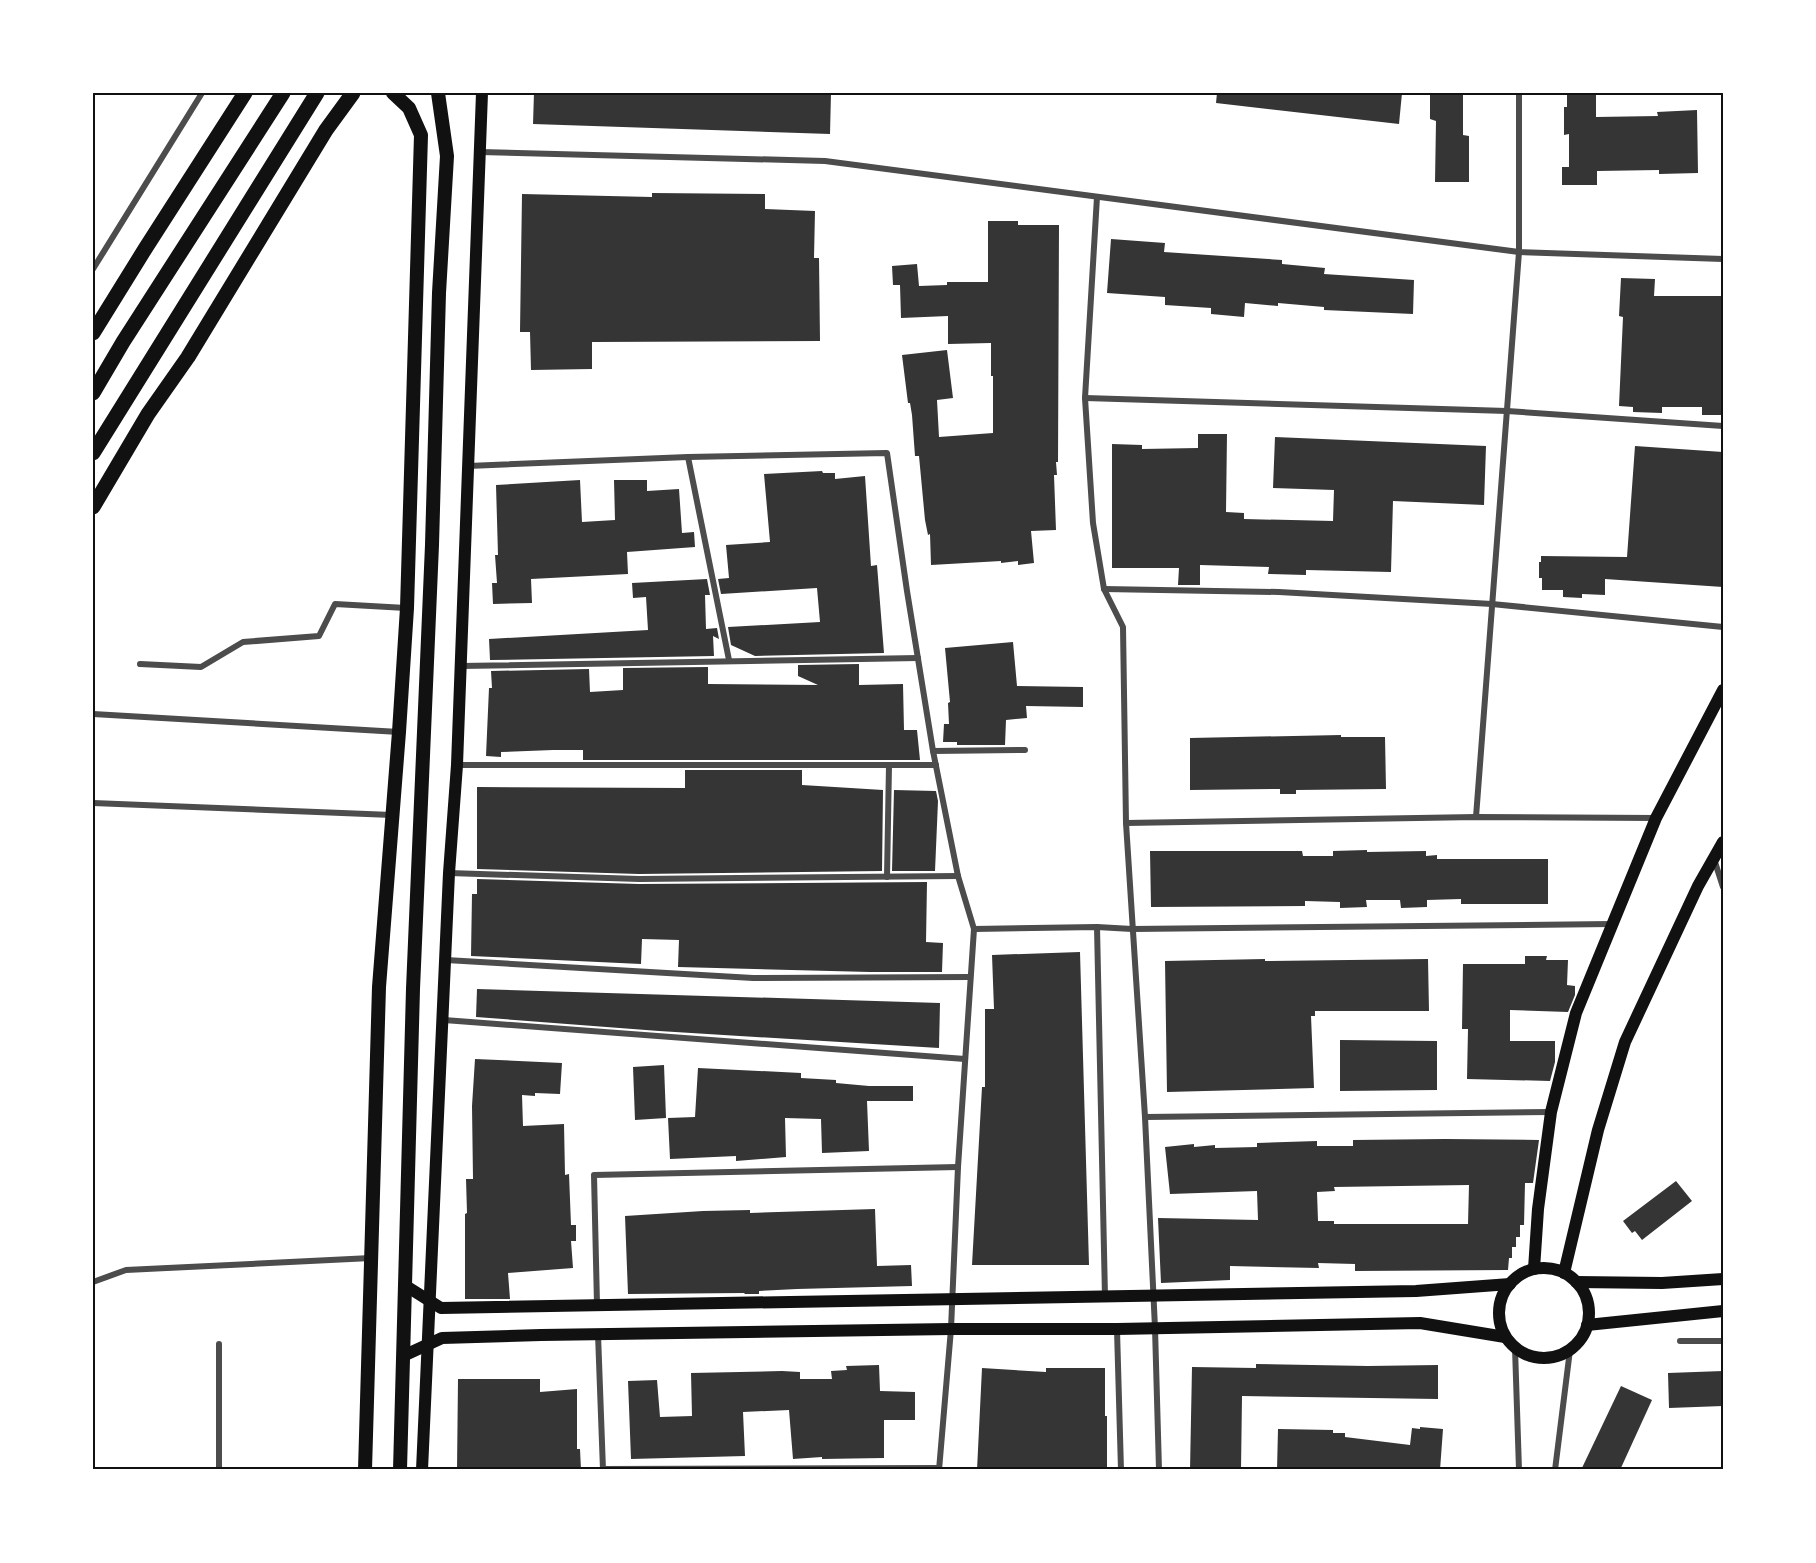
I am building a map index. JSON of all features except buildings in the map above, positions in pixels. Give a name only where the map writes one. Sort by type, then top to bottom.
[{"type":"highway","points":[[93,333],[245,93]]},
{"type":"highway","points":[[93,393],[123,342],[283,93]]},
{"type":"highway","points":[[93,453],[317,93]]},
{"type":"highway","points":[[93,507],[148,414],[188,357],[326,130],[353,93]]},
{"type":"main road","points":[[365,1470],[379,987],[407,608],[421,135],[409,108],[393,93]]},
{"type":"main road","points":[[400,1470],[413,989],[432,545],[439,293],[447,156],[438,93]]},
{"type":"main road","points":[[422,1470],[449,873],[457,765],[482,93]]},
{"type":"main road","points":[[1534,1269],[1538,1209],[1551,1112],[1576,1013],[1656,818],[1723,690]]},
{"type":"main road","points":[[1564,1273],[1598,1130],[1625,1042],[1698,885],[1723,842]]},
{"type":"main road","points":[[1534,1269],[1549,1269],[1564,1273],[1576,1282],[1587,1302],[1587,1325],[1581,1339],[1569,1350],[1556,1357],[1541,1358],[1527,1355],[1515,1348],[1505,1337],[1500,1324],[1499,1310],[1502,1296],[1510,1284],[1521,1275],[1534,1269]]},
{"type":"main road","points":[[1576,1282],[1662,1283],[1723,1279]]},
{"type":"main road","points":[[406,1286],[441,1308],[1416,1291],[1510,1284]]},
{"type":"main road","points":[[1587,1325],[1723,1311]]},
{"type":"main road","points":[[403,1356],[442,1338],[598,1334],[1117,1329],[1420,1323],[1505,1337]]},
{"type":"street","points":[[93,269],[202,93]]},
{"type":"street","points":[[1476,817],[1519,252],[1519,93]]},
{"type":"street","points":[[480,152],[825,161],[1519,252],[1723,259]]},
{"type":"street","points":[[1097,198],[1085,398],[1093,523],[1104,589],[1123,627],[1126,824],[1145,1117],[1155,1328],[1158,1470]]},
{"type":"street","points":[[1085,398],[1507,411],[1723,426]]},
{"type":"street","points":[[467,466],[688,457],[887,453],[933,751],[958,876],[974,928],[958,1167],[951,1329],[939,1469],[603,1469],[598,1334]]},
{"type":"street","points":[[688,457],[729,660]]},
{"type":"street","points":[[1104,589],[1279,592],[1492,604],[1723,627]]},
{"type":"street","points":[[140,664],[201,668],[243,642],[319,636],[335,604],[407,608]]},
{"type":"street","points":[[460,666],[918,658]]},
{"type":"street","points":[[93,714],[399,732]]},
{"type":"street","points":[[933,751],[1025,750]]},
{"type":"street","points":[[457,765],[936,765]]},
{"type":"street","points":[[887,876],[889,765]]},
{"type":"street","points":[[93,803],[393,815]]},
{"type":"street","points":[[1126,824],[1476,817],[1656,818]]},
{"type":"street","points":[[1714,858],[1723,887]]},
{"type":"street","points":[[449,873],[639,879],[958,876]]},
{"type":"street","points":[[974,928],[1132,929],[1613,924]]},
{"type":"street","points":[[1097,927],[1105,1297]]},
{"type":"street","points":[[446,960],[753,978],[970,977]]},
{"type":"street","points":[[444,1020],[965,1059]]},
{"type":"street","points":[[1145,1117],[1551,1112]]},
{"type":"street","points":[[597,1304],[594,1175],[958,1167]]},
{"type":"street","points":[[93,1282],[126,1270],[372,1258]]},
{"type":"street","points":[[1117,1329],[1121,1470]]},
{"type":"street","points":[[1680,1341],[1723,1341]]},
{"type":"street","points":[[219,1344],[219,1470]]},
{"type":"street","points":[[1515,1348],[1519,1470]]},
{"type":"street","points":[[1555,1470],[1569,1350]]}]
